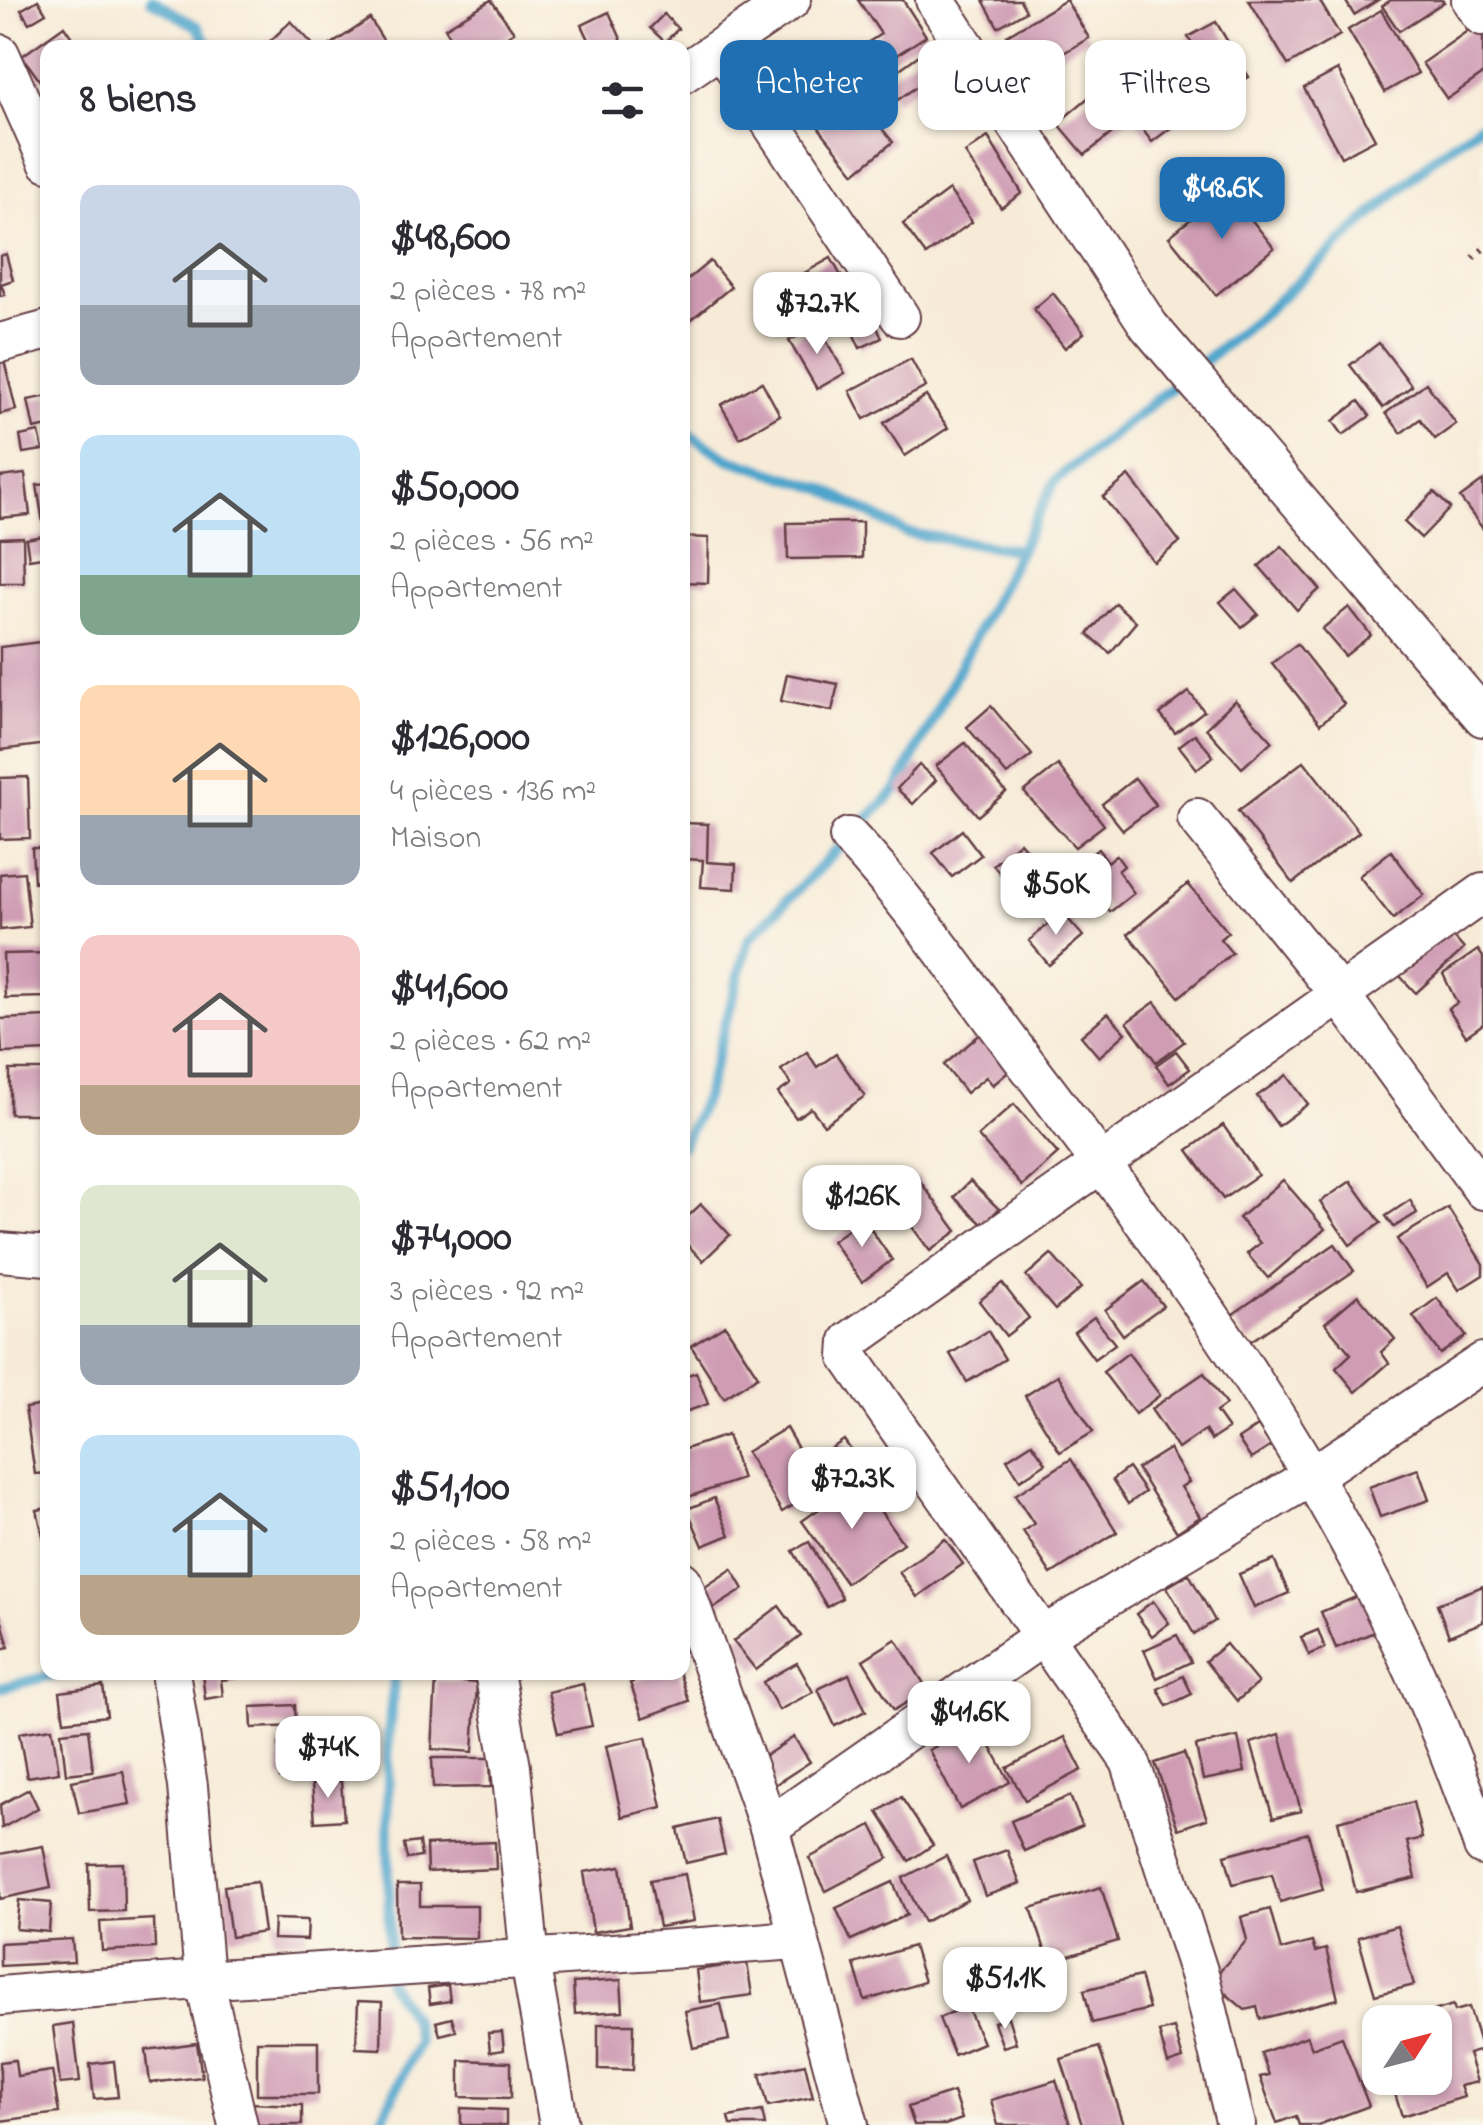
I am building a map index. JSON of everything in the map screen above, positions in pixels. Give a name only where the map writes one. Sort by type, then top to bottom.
[{"type":"street","points":[[690,67],[734,26],[792,0]]},
{"type":"street","points":[[934,0],[1149,326],[1483,717]]},
{"type":"street","points":[[1471,0],[1482,16]]},
{"type":"street","points":[[734,26],[900,317]]},
{"type":"street","points":[[0,54],[40,144]]},
{"type":"street","points":[[0,342],[40,332]]},
{"type":"street","points":[[1197,818],[1340,995],[1483,1190]]},
{"type":"street","points":[[850,837],[1103,1165],[1315,1474],[1392,1619],[1483,1846]]},
{"type":"street","points":[[1236,2125],[1200,1977],[1130,1760],[849,1356],[850,1341],[1483,894]]},
{"type":"street","points":[[0,1252],[40,1255]]},
{"type":"street","points":[[769,1828],[1046,1634],[1315,1474],[1483,1362]]},
{"type":"street","points":[[690,1604],[769,1828],[796,1940],[849,2125]]},
{"type":"street","points":[[171,1680],[188,1786],[204,1978],[238,2125]]},
{"type":"street","points":[[495,1680],[511,1767],[530,1960],[559,2125]]},
{"type":"street","points":[[0,1996],[204,1978],[796,1940]]},
{"type":"path","points":[[1473,258],[1483,249]]},
{"type":"building","points":[[38,0],[46,13],[29,23],[21,10]]},
{"type":"building","points":[[491,0],[514,32],[501,40],[452,40],[445,28]]},
{"type":"building","points":[[858,0],[903,0],[926,36],[898,54],[898,40],[872,40],[881,34]]},
{"type":"building","points":[[983,0],[1020,0],[1026,11],[998,27]]},
{"type":"building","points":[[1066,0],[1089,38],[1065,52],[1065,40],[1010,40],[1007,35]]},
{"type":"building","points":[[1249,0],[1319,0],[1340,35],[1288,65]]},
{"type":"building","points":[[1345,0],[1378,0],[1354,15]]},
{"type":"building","points":[[1391,0],[1444,2],[1399,31],[1382,6]]},
{"type":"building","points":[[1381,10],[1418,73],[1385,92],[1348,30]]},
{"type":"building","points":[[609,12],[621,40],[589,40],[582,25]]},
{"type":"building","points":[[664,14],[678,29],[663,40],[650,28]]},
{"type":"building","points":[[370,19],[383,40],[338,40]]},
{"type":"building","points":[[1483,20],[1483,74],[1447,99],[1422,63]]},
{"type":"building","points":[[291,21],[309,40],[271,40]]},
{"type":"building","points":[[1216,22],[1227,40],[1190,40],[1188,37]]},
{"type":"building","points":[[64,26],[74,40],[44,40]]},
{"type":"building","points":[[40,43],[40,81],[22,56]]},
{"type":"building","points":[[918,56],[918,86],[898,100],[898,70]]},
{"type":"building","points":[[1338,70],[1375,139],[1341,157],[1304,88]]},
{"type":"building","points":[[1085,100],[1085,130],[1116,130],[1085,155],[1064,130],[1065,117]]},
{"type":"building","points":[[821,130],[883,130],[893,142],[855,173]]},
{"type":"building","points":[[1143,130],[1168,130],[1152,142]]},
{"type":"building","points":[[988,137],[1022,193],[1001,208],[965,153]]},
{"type":"building","points":[[1227,189],[1274,248],[1216,295],[1169,237]]},
{"type":"building","points":[[949,190],[972,222],[926,255],[903,224]]},
{"type":"building","points":[[6,254],[13,280],[1,284],[5,295],[0,296],[0,256]]},
{"type":"building","points":[[831,258],[849,290],[812,311],[794,279]]},
{"type":"building","points":[[710,261],[731,287],[690,320],[690,277]]},
{"type":"building","points":[[1053,293],[1084,333],[1065,348],[1034,309]]},
{"type":"building","points":[[867,307],[882,338],[860,348],[846,318]]},
{"type":"building","points":[[817,325],[845,373],[817,389],[789,341]]},
{"type":"building","points":[[1379,343],[1412,386],[1383,408],[1350,365]]},
{"type":"building","points":[[911,359],[926,387],[864,419],[850,391]]},
{"type":"building","points":[[4,360],[16,410],[0,414],[0,361]]},
{"type":"building","points":[[762,382],[780,415],[740,438],[721,405]]},
{"type":"building","points":[[1426,383],[1456,424],[1435,439],[1420,419],[1401,433],[1386,413]]},
{"type":"building","points":[[926,396],[948,428],[905,456],[884,423]]},
{"type":"building","points":[[40,398],[40,428],[34,429],[28,400]]},
{"type":"building","points":[[1359,401],[1370,416],[1343,435],[1333,421]]},
{"type":"building","points":[[39,432],[40,450],[23,453],[20,436]]},
{"type":"building","points":[[25,474],[30,515],[0,518],[0,477]]},
{"type":"building","points":[[1129,476],[1180,542],[1154,562],[1103,497]]},
{"type":"building","points":[[1483,481],[1483,529],[1460,498]]},
{"type":"building","points":[[1434,492],[1450,508],[1421,538],[1404,522]]},
{"type":"building","points":[[862,522],[862,558],[788,559],[787,523]]},
{"type":"building","points":[[40,536],[40,557],[29,559],[26,539]]},
{"type":"building","points":[[23,537],[24,583],[0,583],[0,538]]},
{"type":"building","points":[[690,537],[709,538],[708,583],[690,582]]},
{"type":"building","points":[[1282,546],[1320,589],[1297,610],[1259,566]]},
{"type":"building","points":[[1236,589],[1258,614],[1242,627],[1220,602]]},
{"type":"building","points":[[1115,603],[1136,622],[1110,653],[1088,634]]},
{"type":"building","points":[[1349,607],[1371,635],[1345,656],[1322,629]]},
{"type":"building","points":[[40,642],[40,745],[0,750],[0,647]]},
{"type":"building","points":[[1297,644],[1344,704],[1320,724],[1272,663]]},
{"type":"building","points":[[787,674],[838,684],[832,711],[781,701]]},
{"type":"building","points":[[1189,692],[1204,711],[1175,733],[1160,714]]},
{"type":"building","points":[[1235,700],[1272,741],[1242,768],[1206,728]]},
{"type":"building","points":[[991,706],[1032,755],[1007,775],[967,727]]},
{"type":"building","points":[[1195,734],[1213,756],[1197,769],[1179,746]]},
{"type":"building","points":[[965,743],[1006,792],[978,816],[936,766]]},
{"type":"building","points":[[1304,761],[1359,832],[1293,883],[1238,811]]},
{"type":"building","points":[[919,765],[936,780],[913,804],[897,789]]},
{"type":"building","points":[[1058,765],[1104,825],[1075,847],[1024,792]]},
{"type":"building","points":[[28,777],[30,838],[0,839],[0,778]]},
{"type":"building","points":[[1135,778],[1156,805],[1123,830],[1102,804]]},
{"type":"building","points":[[690,823],[708,824],[707,862],[736,864],[735,889],[701,887],[703,860],[690,859]]},
{"type":"building","points":[[962,830],[981,855],[952,877],[933,853]]},
{"type":"building","points":[[1020,842],[1056,884],[1029,907],[993,865]]},
{"type":"building","points":[[32,848],[40,848],[40,882],[34,882]]},
{"type":"building","points":[[1098,849],[1108,862],[1116,855],[1124,866],[1118,871],[1134,893],[1110,912],[1075,867]]},
{"type":"building","points":[[1391,851],[1424,895],[1393,919],[1359,876]]},
{"type":"building","points":[[24,872],[30,927],[0,930],[0,874]]},
{"type":"building","points":[[1188,884],[1228,932],[1220,939],[1232,953],[1179,997],[1128,934]]},
{"type":"building","points":[[1062,912],[1083,936],[1049,965],[1029,941]]},
{"type":"building","points":[[1448,931],[1464,949],[1416,993],[1399,975]]},
{"type":"building","points":[[1478,950],[1483,957],[1483,1024],[1466,1036],[1448,1009],[1457,1003],[1443,974]]},
{"type":"building","points":[[40,953],[40,997],[5,998],[3,954]]},
{"type":"building","points":[[1155,1002],[1184,1042],[1156,1062],[1127,1022]]},
{"type":"building","points":[[1108,1013],[1126,1033],[1099,1057],[1081,1036]]},
{"type":"building","points":[[40,1017],[40,1051],[2,1053],[0,1019]]},
{"type":"building","points":[[984,1031],[1014,1067],[993,1085],[986,1077],[966,1093],[944,1065]]},
{"type":"building","points":[[1176,1051],[1190,1069],[1169,1084],[1156,1065]]},
{"type":"building","points":[[807,1052],[817,1067],[836,1054],[865,1096],[824,1125],[811,1108],[796,1118],[778,1093],[791,1084],[781,1070]]},
{"type":"building","points":[[10,1070],[40,1070],[40,1114],[10,1114]]},
{"type":"building","points":[[1287,1075],[1308,1104],[1278,1126],[1257,1096]]},
{"type":"building","points":[[1014,1104],[1058,1154],[1022,1186],[978,1136]]},
{"type":"building","points":[[1223,1125],[1258,1175],[1223,1199],[1188,1150]]},
{"type":"building","points":[[917,1177],[957,1231],[930,1251],[890,1197]]},
{"type":"building","points":[[1283,1180],[1325,1229],[1268,1278],[1247,1254],[1260,1243],[1239,1218]]},
{"type":"building","points":[[970,1181],[999,1209],[983,1225],[954,1197]]},
{"type":"building","points":[[1351,1181],[1381,1223],[1350,1245],[1320,1202]]},
{"type":"building","points":[[1410,1200],[1417,1213],[1394,1227],[1386,1216]]},
{"type":"building","points":[[701,1204],[730,1235],[703,1261],[690,1247],[690,1214]]},
{"type":"building","points":[[1448,1208],[1483,1264],[1483,1275],[1459,1290],[1448,1273],[1427,1287],[1397,1239]]},
{"type":"building","points":[[863,1218],[892,1260],[862,1282],[832,1241]]},
{"type":"building","points":[[1335,1244],[1354,1271],[1248,1343],[1230,1316]]},
{"type":"building","points":[[1051,1254],[1081,1288],[1055,1310],[1026,1276]]},
{"type":"building","points":[[1144,1281],[1163,1306],[1123,1335],[1105,1310]]},
{"type":"building","points":[[1002,1283],[1029,1318],[1006,1336],[979,1301]]},
{"type":"building","points":[[1358,1295],[1395,1339],[1381,1352],[1389,1363],[1356,1392],[1336,1368],[1351,1354],[1325,1323]]},
{"type":"building","points":[[1437,1298],[1466,1336],[1440,1354],[1413,1316]]},
{"type":"building","points":[[1094,1317],[1115,1344],[1094,1359],[1074,1332]]},
{"type":"building","points":[[725,1325],[758,1376],[724,1398],[691,1346]]},
{"type":"building","points":[[988,1331],[1005,1359],[967,1382],[950,1354]]},
{"type":"building","points":[[1128,1353],[1160,1395],[1135,1414],[1103,1372]]},
{"type":"building","points":[[696,1372],[708,1404],[690,1410],[690,1374]]},
{"type":"building","points":[[1204,1373],[1226,1405],[1216,1412],[1228,1429],[1211,1440],[1205,1430],[1178,1449],[1151,1409]]},
{"type":"building","points":[[1058,1375],[1093,1432],[1060,1452],[1025,1396]]},
{"type":"building","points":[[40,1405],[40,1474],[35,1474],[25,1408]]},
{"type":"building","points":[[1258,1426],[1271,1446],[1251,1459],[1238,1439]]},
{"type":"building","points":[[786,1428],[821,1488],[782,1512],[746,1452]]},
{"type":"building","points":[[727,1435],[742,1479],[690,1496],[690,1447]]},
{"type":"building","points":[[844,1440],[855,1456],[827,1475],[816,1459]]},
{"type":"building","points":[[1032,1443],[1046,1463],[1020,1480],[1007,1459]]},
{"type":"building","points":[[1169,1449],[1189,1482],[1181,1487],[1200,1517],[1177,1532],[1137,1469]]},
{"type":"building","points":[[1071,1459],[1117,1532],[1051,1574],[1023,1531],[1034,1524],[1015,1495]]},
{"type":"building","points":[[1128,1468],[1145,1492],[1128,1504],[1112,1480]]},
{"type":"building","points":[[1418,1469],[1429,1500],[1380,1517],[1369,1487]]},
{"type":"building","points":[[859,1481],[903,1543],[846,1583],[802,1521]]},
{"type":"building","points":[[714,1498],[730,1535],[703,1546],[690,1508]]},
{"type":"building","points":[[945,1539],[963,1564],[917,1597],[899,1572]]},
{"type":"building","points":[[809,1542],[842,1598],[827,1607],[793,1551]]},
{"type":"building","points":[[1274,1560],[1289,1593],[1254,1608],[1239,1574]]},
{"type":"building","points":[[732,1569],[744,1589],[714,1608],[702,1589]]},
{"type":"building","points":[[1189,1574],[1215,1621],[1194,1634],[1167,1587]]},
{"type":"building","points":[[1483,1586],[1483,1622],[1449,1636],[1437,1604]]},
{"type":"building","points":[[1363,1594],[1379,1630],[1336,1648],[1321,1612]]},
{"type":"building","points":[[1153,1601],[1169,1623],[1152,1636],[1136,1614]]},
{"type":"building","points":[[779,1606],[801,1636],[756,1670],[733,1641]]},
{"type":"building","points":[[0,1614],[9,1647],[0,1649]]},
{"type":"building","points":[[1318,1630],[1325,1648],[1309,1655],[1301,1637]]},
{"type":"building","points":[[1177,1635],[1191,1662],[1157,1678],[1144,1650]]},
{"type":"building","points":[[896,1639],[928,1690],[894,1710],[863,1660]]},
{"type":"building","points":[[1226,1644],[1258,1683],[1237,1701],[1205,1661]]},
{"type":"building","points":[[797,1663],[813,1692],[779,1710],[763,1682]]},
{"type":"building","points":[[849,1674],[866,1711],[835,1726],[818,1689]]},
{"type":"building","points":[[1183,1676],[1192,1694],[1167,1706],[1158,1689]]},
{"type":"building","points":[[203,1680],[221,1680],[223,1696],[205,1699]]},
{"type":"building","points":[[436,1680],[477,1683],[473,1752],[432,1749]]},
{"type":"building","points":[[682,1680],[689,1701],[643,1718],[630,1683]]},
{"type":"building","points":[[583,1684],[592,1726],[558,1733],[548,1692]]},
{"type":"building","points":[[103,1686],[107,1716],[64,1721],[60,1692]]},
{"type":"building","points":[[295,1705],[296,1726],[252,1728],[251,1707]]},
{"type":"building","points":[[978,1723],[1010,1782],[960,1809],[929,1750]]},
{"type":"building","points":[[52,1728],[59,1772],[27,1777],[19,1733]]},
{"type":"building","points":[[88,1729],[93,1771],[66,1774],[61,1732]]},
{"type":"building","points":[[1280,1734],[1301,1811],[1273,1818],[1251,1743]]},
{"type":"building","points":[[646,1737],[662,1807],[622,1817],[606,1746]]},
{"type":"building","points":[[794,1737],[810,1762],[773,1786],[757,1761]]},
{"type":"building","points":[[1065,1737],[1082,1770],[1025,1800],[1007,1768]]},
{"type":"building","points":[[1238,1737],[1245,1772],[1203,1780],[1196,1746]]},
{"type":"building","points":[[279,1744],[316,1744],[317,1778],[280,1778]]},
{"type":"building","points":[[1184,1753],[1207,1819],[1178,1829],[1155,1763]]},
{"type":"building","points":[[432,1758],[490,1758],[491,1787],[433,1788]]},
{"type":"building","points":[[123,1771],[130,1804],[79,1813],[72,1781]]},
{"type":"building","points":[[341,1781],[344,1820],[315,1822],[312,1783]]},
{"type":"building","points":[[29,1789],[38,1808],[2,1828],[0,1805]]},
{"type":"building","points":[[1070,1796],[1082,1826],[1024,1851],[1011,1821]]},
{"type":"building","points":[[901,1797],[933,1845],[909,1861],[878,1812]]},
{"type":"building","points":[[1413,1802],[1422,1838],[1407,1842],[1416,1878],[1356,1892],[1338,1821]]},
{"type":"building","points":[[717,1819],[725,1854],[686,1863],[678,1829]]},
{"type":"building","points":[[872,1825],[889,1858],[826,1891],[809,1858]]},
{"type":"building","points":[[1308,1833],[1323,1890],[1280,1902],[1272,1874],[1233,1884],[1225,1855]]},
{"type":"building","points":[[419,1842],[421,1857],[407,1859],[404,1844]]},
{"type":"building","points":[[495,1842],[496,1869],[427,1872],[426,1845]]},
{"type":"building","points":[[43,1846],[51,1888],[0,1899],[0,1854]]},
{"type":"building","points":[[1007,1850],[1020,1884],[985,1896],[973,1862]]},
{"type":"building","points":[[946,1856],[967,1900],[924,1922],[903,1878]]},
{"type":"building","points":[[123,1863],[124,1911],[90,1912],[89,1864]]},
{"type":"building","points":[[621,1866],[630,1926],[593,1932],[584,1872]]},
{"type":"building","points":[[685,1874],[694,1921],[659,1927],[650,1880]]},
{"type":"building","points":[[257,1882],[264,1932],[231,1937],[224,1886]]},
{"type":"building","points":[[893,1882],[907,1915],[851,1940],[836,1908]]},
{"type":"building","points":[[397,1885],[420,1885],[420,1906],[477,1906],[477,1938],[398,1937]]},
{"type":"building","points":[[1101,1887],[1118,1941],[1049,1962],[1031,1908]]},
{"type":"building","points":[[19,1900],[51,1903],[49,1932],[16,1929]]},
{"type":"building","points":[[1270,1909],[1281,1950],[1312,1942],[1315,1952],[1326,1949],[1338,1999],[1260,2019],[1257,2007],[1245,2010],[1211,1981],[1247,1940],[1241,1917]]},
{"type":"building","points":[[154,1919],[155,1948],[102,1951],[100,1922]]},
{"type":"building","points":[[274,1919],[308,1920],[307,1940],[273,1939]]},
{"type":"building","points":[[1397,1926],[1414,1985],[1375,1995],[1358,1937]]},
{"type":"building","points":[[72,1939],[74,1962],[0,1966],[0,1943]]},
{"type":"building","points":[[913,1946],[924,1982],[865,2001],[854,1964]]},
{"type":"building","points":[[747,1963],[752,1995],[700,2002],[696,1970]]},
{"type":"building","points":[[1140,1976],[1149,2009],[1092,2023],[1084,1990]]},
{"type":"building","points":[[621,1980],[623,2011],[575,2014],[573,1983]]},
{"type":"building","points":[[448,1985],[450,2001],[430,2004],[428,1988]]},
{"type":"building","points":[[358,2001],[382,2002],[381,2049],[356,2048]]},
{"type":"building","points":[[721,2004],[729,2040],[693,2048],[685,2011]]},
{"type":"building","points":[[1452,2005],[1455,2011],[1469,2007],[1482,2050],[1468,2054],[1477,2082],[1460,2086],[1464,2097],[1402,2116],[1395,2095],[1452,2095]]},
{"type":"building","points":[[967,2006],[983,2043],[954,2055],[939,2018]]},
{"type":"building","points":[[1008,2017],[1016,2043],[1003,2047],[994,2022]]},
{"type":"building","points":[[452,2018],[456,2031],[440,2035],[436,2022]]},
{"type":"building","points":[[73,2023],[80,2082],[60,2084],[53,2026]]},
{"type":"building","points":[[598,2024],[634,2024],[633,2070],[598,2069]]},
{"type":"building","points":[[1174,2028],[1183,2059],[1168,2064],[1159,2032]]},
{"type":"building","points":[[502,2032],[504,2050],[490,2052],[488,2033]]},
{"type":"building","points":[[1307,2036],[1312,2048],[1342,2037],[1369,2106],[1318,2125],[1299,2125],[1296,2116],[1277,2123],[1260,2077],[1269,2075],[1261,2053]]},
{"type":"building","points":[[257,2041],[318,2041],[318,2094],[257,2094]]},
{"type":"building","points":[[197,2043],[202,2077],[150,2083],[146,2050]]},
{"type":"building","points":[[1099,2047],[1124,2125],[1082,2125],[1061,2059]]},
{"type":"building","points":[[15,2060],[17,2076],[52,2071],[59,2113],[0,2121],[0,2062]]},
{"type":"building","points":[[460,2060],[511,2062],[511,2098],[460,2097]]},
{"type":"building","points":[[114,2061],[118,2097],[94,2099],[90,2064]]},
{"type":"building","points":[[805,2064],[813,2097],[768,2106],[760,2074]]},
{"type":"building","points":[[1056,2080],[1070,2125],[998,2125],[991,2100]]},
{"type":"building","points":[[953,2092],[962,2119],[945,2125],[914,2125],[908,2107]]},
{"type":"building","points":[[247,2103],[302,2105],[302,2125],[246,2125]]},
{"type":"building","points":[[461,2108],[506,2110],[506,2125],[461,2125]]},
{"type":"building","points":[[762,2111],[765,2125],[731,2125],[729,2117]]},
{"type":"waterway","points":[[151,0],[198,27],[206,40]]},
{"type":"waterway","points":[[690,1129],[705,1097],[749,939],[897,789],[1055,481],[1265,312],[1436,156],[1483,123]]},
{"type":"waterway","points":[[690,435],[729,459],[824,489],[906,533],[1019,550]]},
{"type":"waterway","points":[[0,1688],[40,1678]]},
{"type":"waterway","points":[[379,2125],[418,2042],[412,2018],[389,1983],[388,1738],[394,1680]]}]
